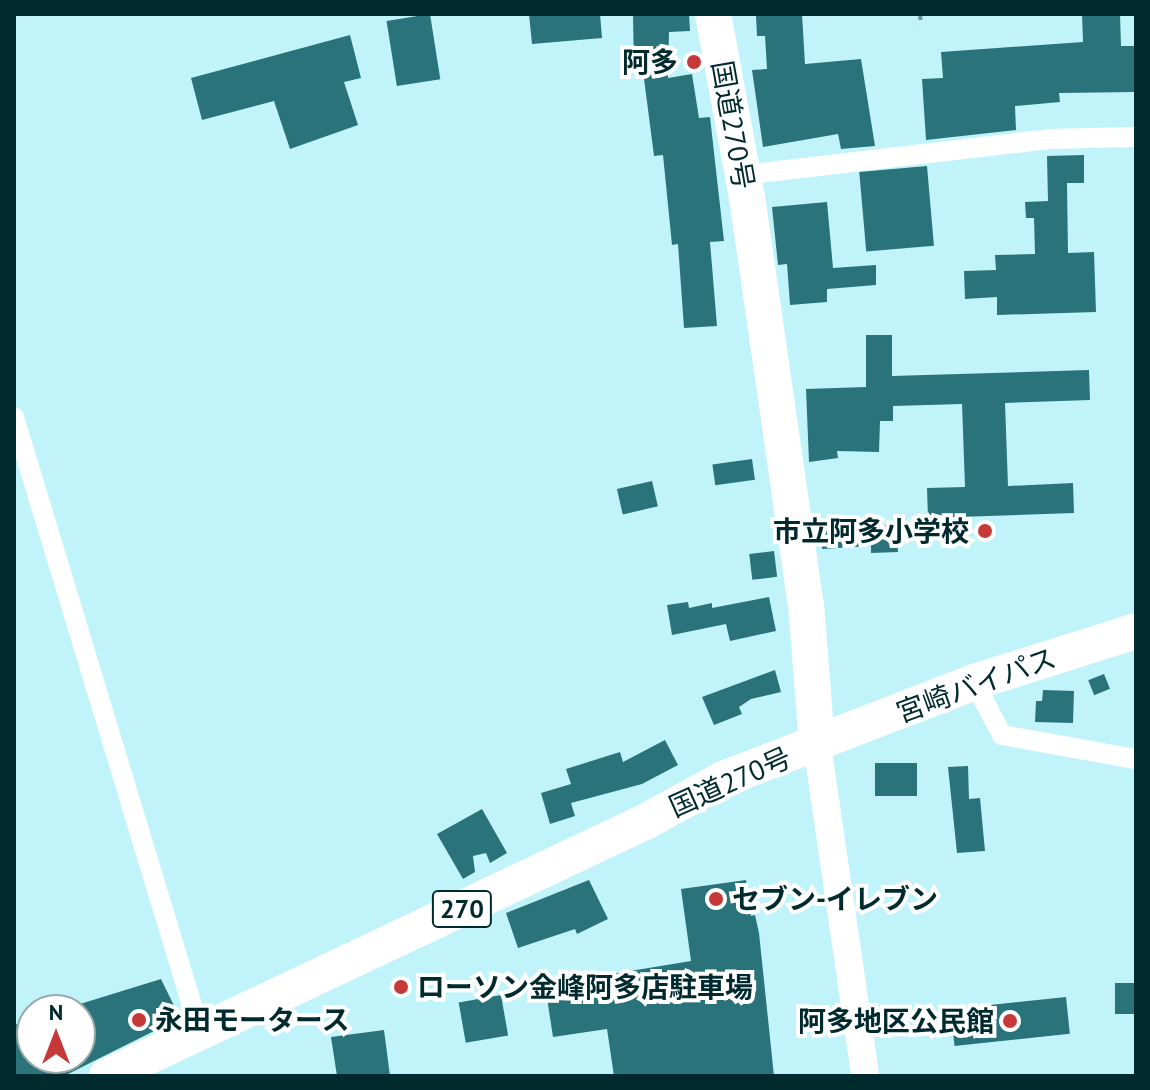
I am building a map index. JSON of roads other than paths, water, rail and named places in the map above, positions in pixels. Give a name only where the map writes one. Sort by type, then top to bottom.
[{"type":"highway","name":"国道270号","points":[[107,1076],[647,821],[723,779],[817,745],[806,604],[743,175],[713,14]]},
{"type":"highway","name":"宮崎バイパス","points":[[817,745],[974,682],[1136,631]]},
{"type":"main road","points":[[817,745],[865,1076]]},
{"type":"street","points":[[743,175],[1049,139],[1136,137]]},
{"type":"street","points":[[14,417],[200,1032]]},
{"type":"street","points":[[974,682],[1002,735],[1136,759]]},
{"type":"place","name":"阿多","points":[[694,62]]},
{"type":"place","name":"市立阿多小学校","points":[[985,531]]},
{"type":"place","name":"セブン-イレブン","points":[[716,899]]},
{"type":"place","name":"ローソン金峰阿多店駐車場","points":[[401,987]]},
{"type":"place","name":"永田モータース","points":[[139,1020]]},
{"type":"place","name":"阿多地区公民館","points":[[1010,1021]]}]
